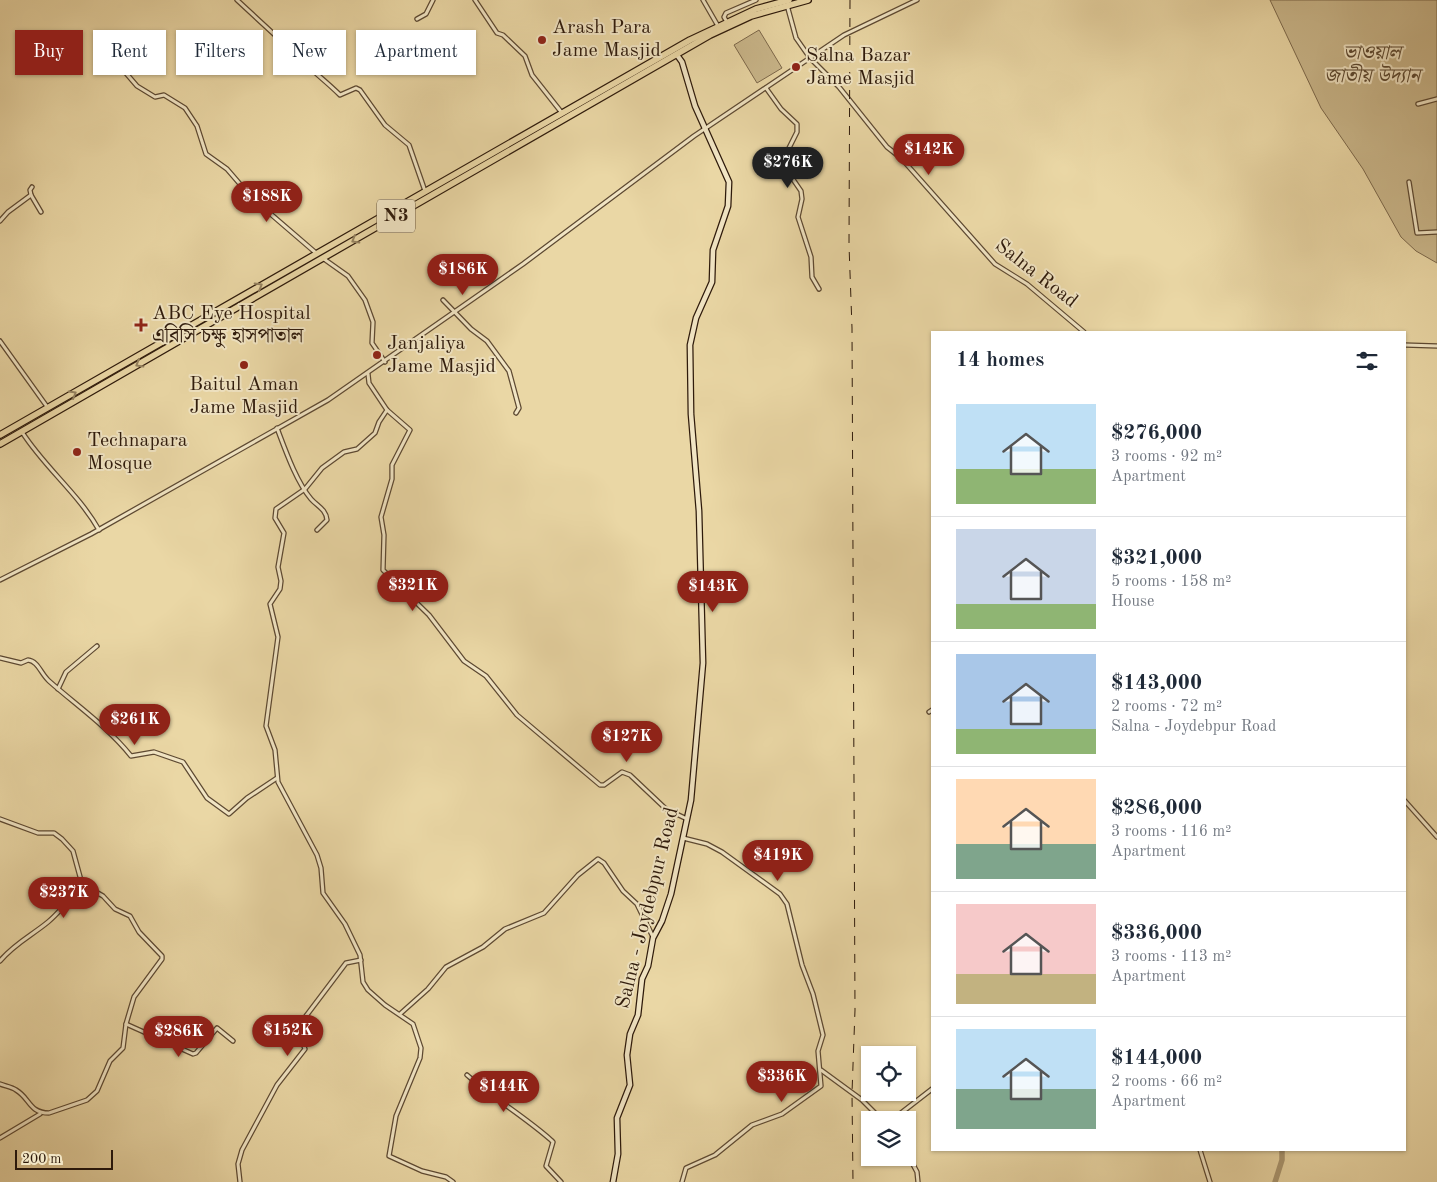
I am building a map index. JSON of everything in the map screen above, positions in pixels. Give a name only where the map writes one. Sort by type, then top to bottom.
[{"type":"highway","name":"N3","points":[[0,435],[690,40],[756,10],[788,2],[808,0]]},
{"type":"highway","name":"N3","points":[[0,444],[710,35],[751,16],[788,2]]},
{"type":"main road","name":"Salna - Joydebpur Road","points":[[613,1182],[618,1154],[617,1118],[630,1085],[628,1066],[629,1039],[638,1015],[642,979],[648,966],[653,938],[662,921],[672,894],[687,819],[696,753],[704,638],[699,511],[690,385],[690,345],[700,308],[712,282],[713,250],[728,206],[730,192],[725,169],[705,130],[688,89],[682,62],[677,55]]},
{"type":"street","points":[[237,0],[276,36],[286,53],[294,52],[314,73],[326,81],[340,95],[356,88],[360,90],[385,125],[409,145],[425,192]]},
{"type":"street","points":[[417,19],[426,14],[434,0]]},
{"type":"street","points":[[475,0],[497,33],[503,34],[525,56],[532,75],[562,114]]},
{"type":"street","points":[[703,0],[718,26]]},
{"type":"street","points":[[727,22],[724,17],[726,13],[756,0]]},
{"type":"street","points":[[0,580],[98,530],[328,400],[455,313],[705,130],[810,58],[844,35],[917,0]]},
{"type":"street","name":"Salna Road","points":[[788,2],[796,38],[810,58],[839,87],[887,147],[901,158],[995,264],[1027,284],[1083,331]]},
{"type":"street","points":[[128,75],[137,86],[155,97],[164,95],[185,108],[197,126],[206,154],[227,168],[252,198],[316,254]]},
{"type":"street","points":[[766,88],[776,104],[796,124],[797,132],[787,148],[788,172],[801,191],[802,199],[798,217],[811,257],[812,277],[819,289]]},
{"type":"street","points":[[1418,104],[1437,99]]},
{"type":"street","points":[[1410,182],[1417,233],[1437,232]]},
{"type":"street","points":[[32,187],[30,189],[31,196],[42,212]]},
{"type":"street","points":[[0,221],[8,212],[31,196]]},
{"type":"street","points":[[323,258],[348,276],[365,300],[373,322],[372,343],[385,362]]},
{"type":"street","points":[[443,300],[471,329],[487,341],[509,371],[519,408],[516,414]]},
{"type":"street","points":[[0,341],[48,408]]},
{"type":"street","points":[[1406,345],[1437,346]]},
{"type":"street","points":[[368,373],[369,383],[388,410],[410,430],[392,465],[392,478],[381,517],[384,535],[383,570],[429,615],[464,662],[482,672],[517,716],[564,756],[600,785],[604,786],[622,772],[630,775],[666,809],[687,819]]},
{"type":"street","points":[[388,410],[379,422],[375,433],[357,449],[344,452],[322,468],[305,489],[282,503],[275,512],[275,518],[284,533],[278,568],[281,581],[280,589],[270,604],[278,637],[266,726],[275,750],[278,778],[285,796],[317,855],[321,868],[323,893],[345,924],[361,960],[363,982],[368,990],[413,1024],[421,1052],[396,1116],[389,1156],[422,1171],[446,1177],[453,1182]]},
{"type":"street","points":[[277,428],[290,461],[305,489],[327,516],[327,520],[317,530]]},
{"type":"street","points":[[21,432],[40,459],[58,476],[90,515],[98,530]]},
{"type":"street","points":[[58,689],[66,672],[97,646]]},
{"type":"street","points":[[0,658],[21,662],[31,660],[46,679],[115,737],[131,756],[154,752],[183,762],[207,798],[230,814],[247,798],[278,778]]},
{"type":"street","points":[[1406,802],[1437,837]]},
{"type":"street","points":[[0,819],[38,833],[54,833],[62,838],[72,851],[82,884],[103,896],[115,909],[130,916],[139,932],[162,956],[162,959],[134,997],[126,1024],[123,1048],[110,1061],[97,1092],[87,1100],[49,1113],[42,1113],[37,1112],[16,1090],[0,1084]]},
{"type":"street","points":[[682,1182],[686,1168],[715,1155],[752,1125],[782,1114],[821,1086],[818,1052],[823,1035],[813,994],[802,965],[787,904],[780,894],[722,852],[707,844],[683,838]]},
{"type":"street","points":[[400,1014],[428,989],[446,967],[483,947],[505,928],[544,913],[578,875],[598,859],[604,863],[623,891],[637,904],[653,938]]},
{"type":"street","points":[[0,961],[9,950],[47,923],[64,907],[82,884]]},
{"type":"street","points":[[240,1182],[238,1164],[242,1150],[277,1085],[305,1048],[301,1039],[311,1022],[306,1016],[346,964],[361,960]]},
{"type":"street","points":[[126,1024],[193,1054],[196,1053],[217,1028],[233,1042]]},
{"type":"street","points":[[820,1069],[862,1100],[873,1111]]},
{"type":"street","points":[[467,1075],[491,1096],[507,1104],[552,1140],[546,1166],[561,1182]]},
{"type":"street","points":[[904,1111],[931,1090]]},
{"type":"street","points":[[0,1138],[42,1113]]},
{"type":"street","points":[[1200,1151],[1210,1182]]},
{"type":"street","points":[[914,1166],[917,1172],[918,1182]]},
{"type":"green space","name":"ভাওয়াল জাতীয় উদ্যান","points":[[1270,0],[1437,0],[1437,263],[1416,251],[1401,237],[1363,169],[1321,108]]},
{"type":"green space","points":[[759,30],[782,68],[757,83],[734,45]]},
{"type":"waterway","points":[[1275,1182],[1282,1160],[1282,1151]]},
{"type":"railway","points":[[850,0],[849,245],[852,328],[855,1010],[852,1093],[853,1182]]},
{"type":"place","name":"Arash Para Jame Masjid","points":[[542,40]]},
{"type":"place","name":"Salna Bazar Jame Masjid","points":[[796,67]]},
{"type":"place","name":"ABC Eye Hospital এবিসি চক্ষু হাসপাতাল","points":[[141,325]]},
{"type":"place","name":"Janjaliya Jame Masjid","points":[[377,355]]},
{"type":"place","name":"Baitul Aman Jame Masjid","points":[[244,365]]},
{"type":"place","name":"Technapara Mosque","points":[[77,452]]}]
